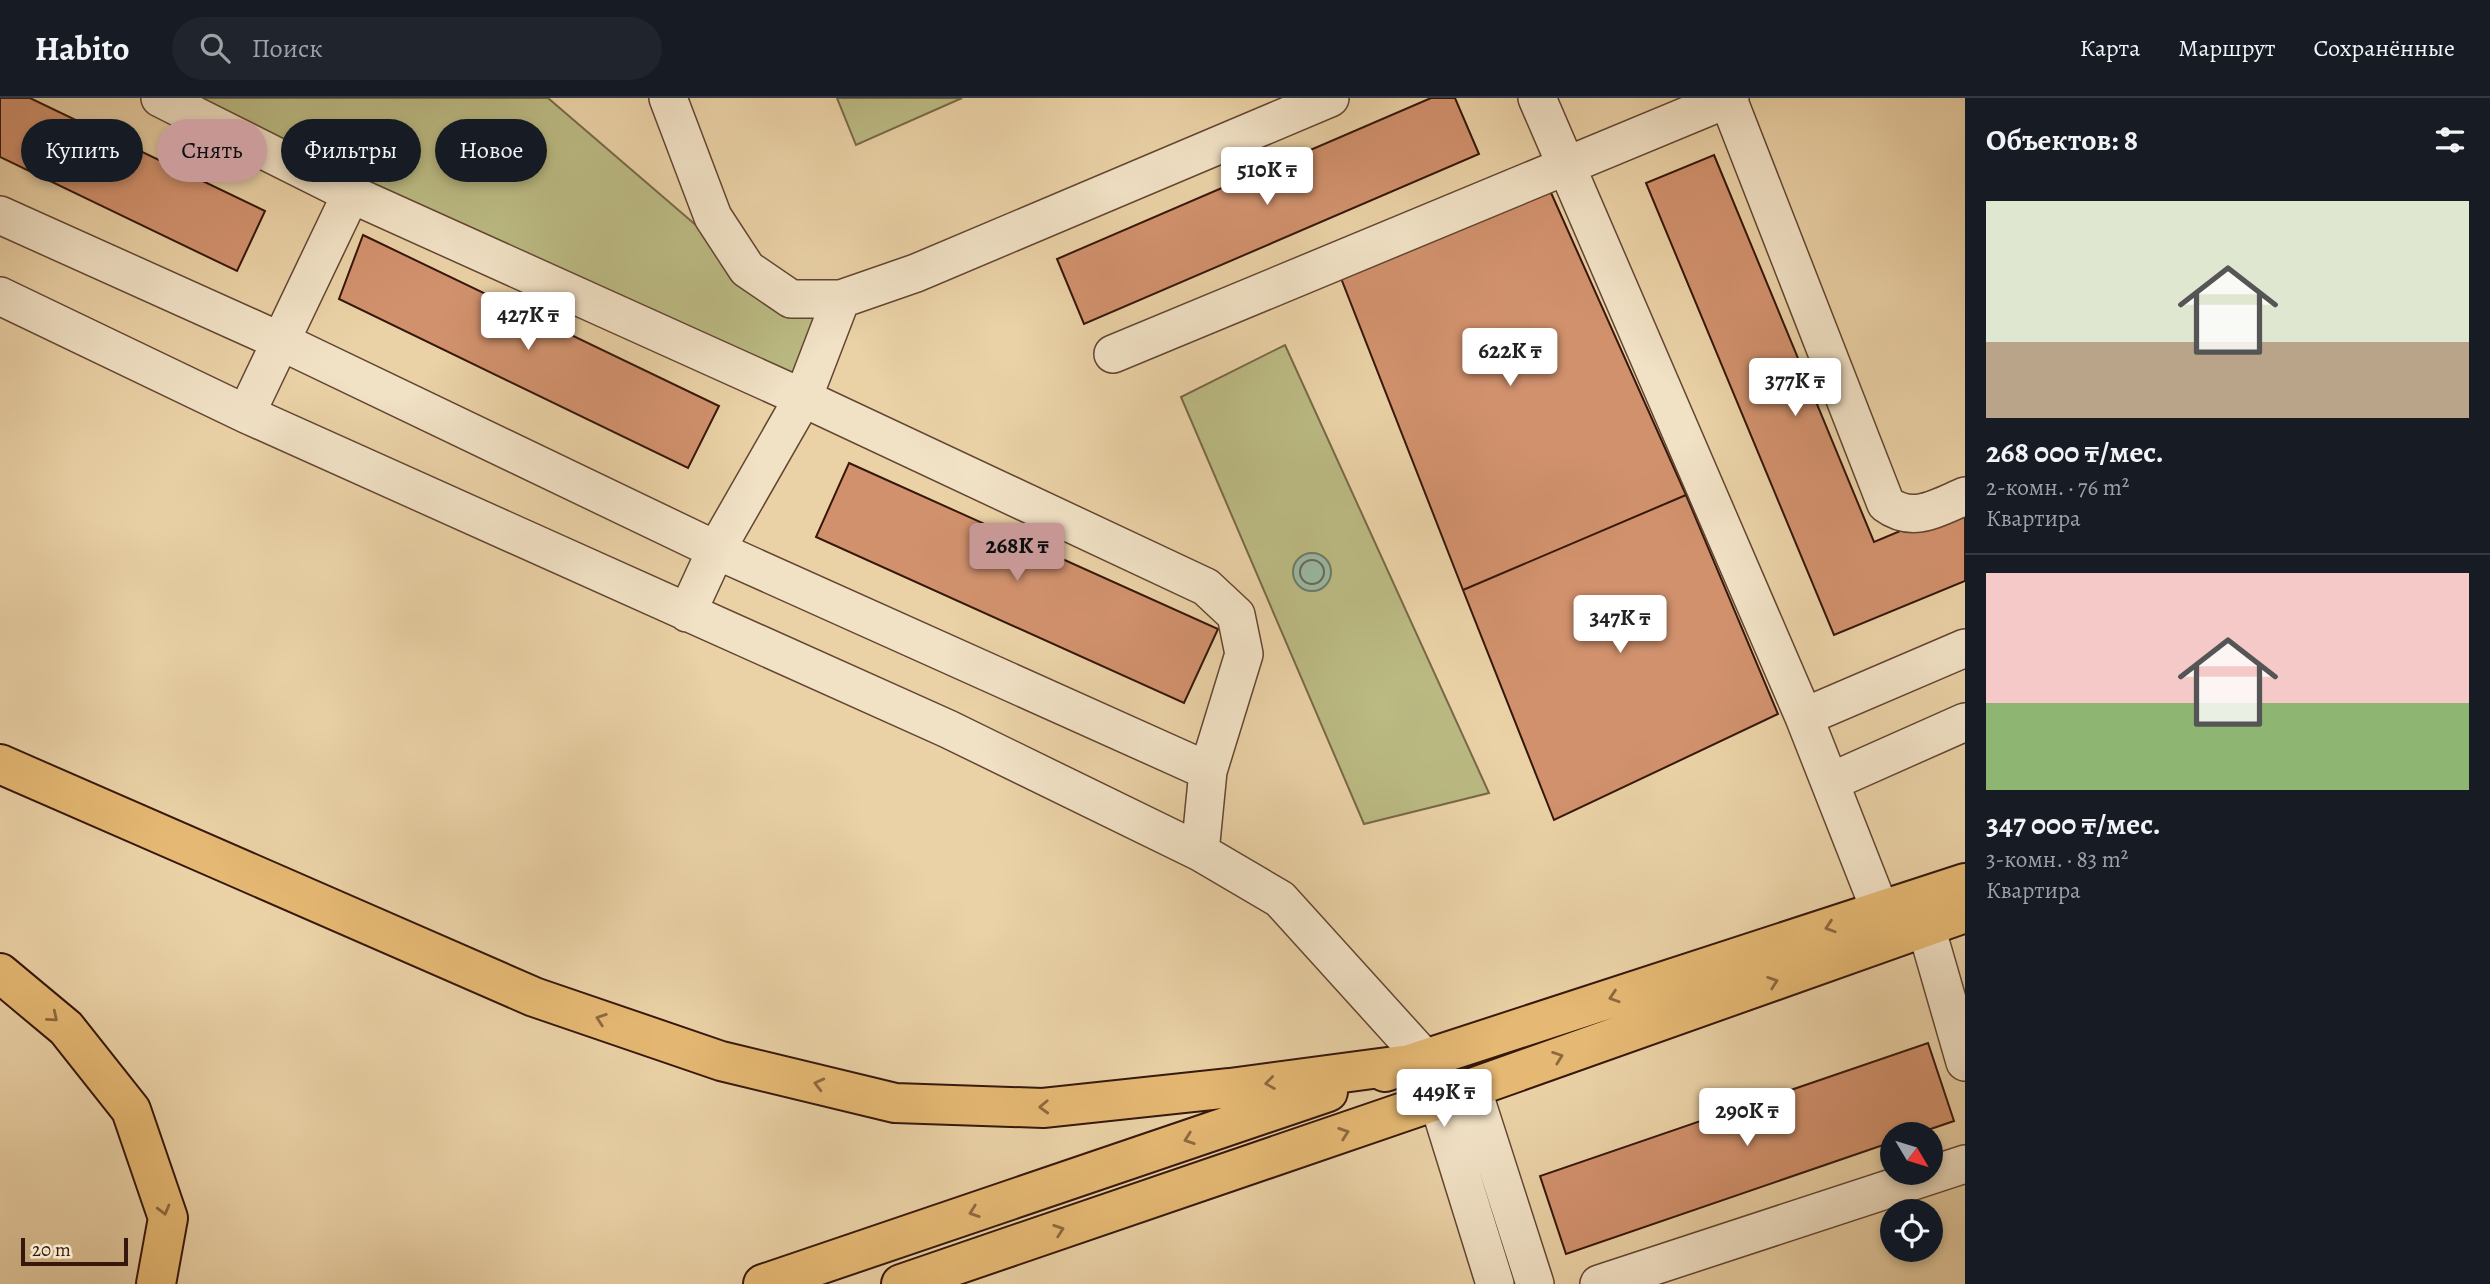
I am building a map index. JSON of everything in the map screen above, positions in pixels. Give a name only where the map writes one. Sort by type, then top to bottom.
[{"type":"main road","points":[[0,764],[534,997],[720,1061],[895,1103],[1043,1108],[1230,1088],[1417,1061]]},
{"type":"main road","points":[[901,1284],[1472,1088],[1900,926],[1965,883]]},
{"type":"main road","points":[[763,1284],[1417,1061],[1900,926],[1965,913]]},
{"type":"main road","points":[[0,973],[65,1028],[131,1110],[168,1218],[156,1284]]},
{"type":"street","points":[[160,98],[351,194],[803,398],[1206,587],[1236,615],[1244,654],[1208,771],[1200,852]]},
{"type":"street","points":[[668,98],[713,217],[747,269],[791,299],[841,299],[916,273],[1331,98]]},
{"type":"street","points":[[1537,98],[1830,782],[1965,1062]]},
{"type":"street","points":[[1113,354],[1729,98],[1886,504],[1902,513],[1925,514],[1965,496]]},
{"type":"street","points":[[246,414],[351,194]]},
{"type":"street","points":[[0,215],[280,341],[716,550],[1208,771]]},
{"type":"street","points":[[0,296],[246,414],[948,729],[1200,852],[1280,899],[1417,1061],[1436,1101],[1495,1284]]},
{"type":"street","points":[[687,613],[716,550],[803,398],[841,299]]},
{"type":"street","points":[[1804,717],[1965,648]]},
{"type":"street","points":[[1830,782],[1965,722]]},
{"type":"street","points":[[1472,1088],[1535,1284]]},
{"type":"street","points":[[1599,1284],[1965,1164]]},
{"type":"shaded area","points":[[165,98],[548,98],[747,269],[841,299],[803,398],[344,182],[421,182],[421,119],[281,119],[281,153],[267,146],[267,119],[210,119]]},
{"type":"shaded area","points":[[837,98],[962,98],[856,145]]},
{"type":"shaded area","points":[[1285,345],[1489,793],[1364,824],[1181,397]]},
{"type":"water","points":[[1312,553],[1325,559],[1331,572],[1325,585],[1312,591],[1299,585],[1293,572],[1299,559]]},
{"type":"building","points":[[0,98],[30,98],[74,119],[21,119],[21,167],[0,157]]},
{"type":"building","points":[[1431,98],[1455,98],[1479,154],[1084,324],[1057,259]]},
{"type":"building","points":[[143,152],[157,159],[157,182],[205,182],[265,211],[237,271],[52,182],[143,182]]},
{"type":"building","points":[[1714,155],[1874,542],[1965,504],[1965,581],[1834,635],[1646,183]]},
{"type":"building","points":[[1548,186],[1686,495],[1463,590],[1339,273]]},
{"type":"building","points":[[363,235],[719,406],[688,468],[339,299]]},
{"type":"building","points":[[849,463],[1218,629],[1184,703],[816,537]]},
{"type":"building","points":[[1686,495],[1778,714],[1554,820],[1463,590]]},
{"type":"building","points":[[1928,1043],[1954,1121],[1943,1125],[1943,1122],[1880,1122],[1880,1146],[1566,1254],[1540,1176]]}]
